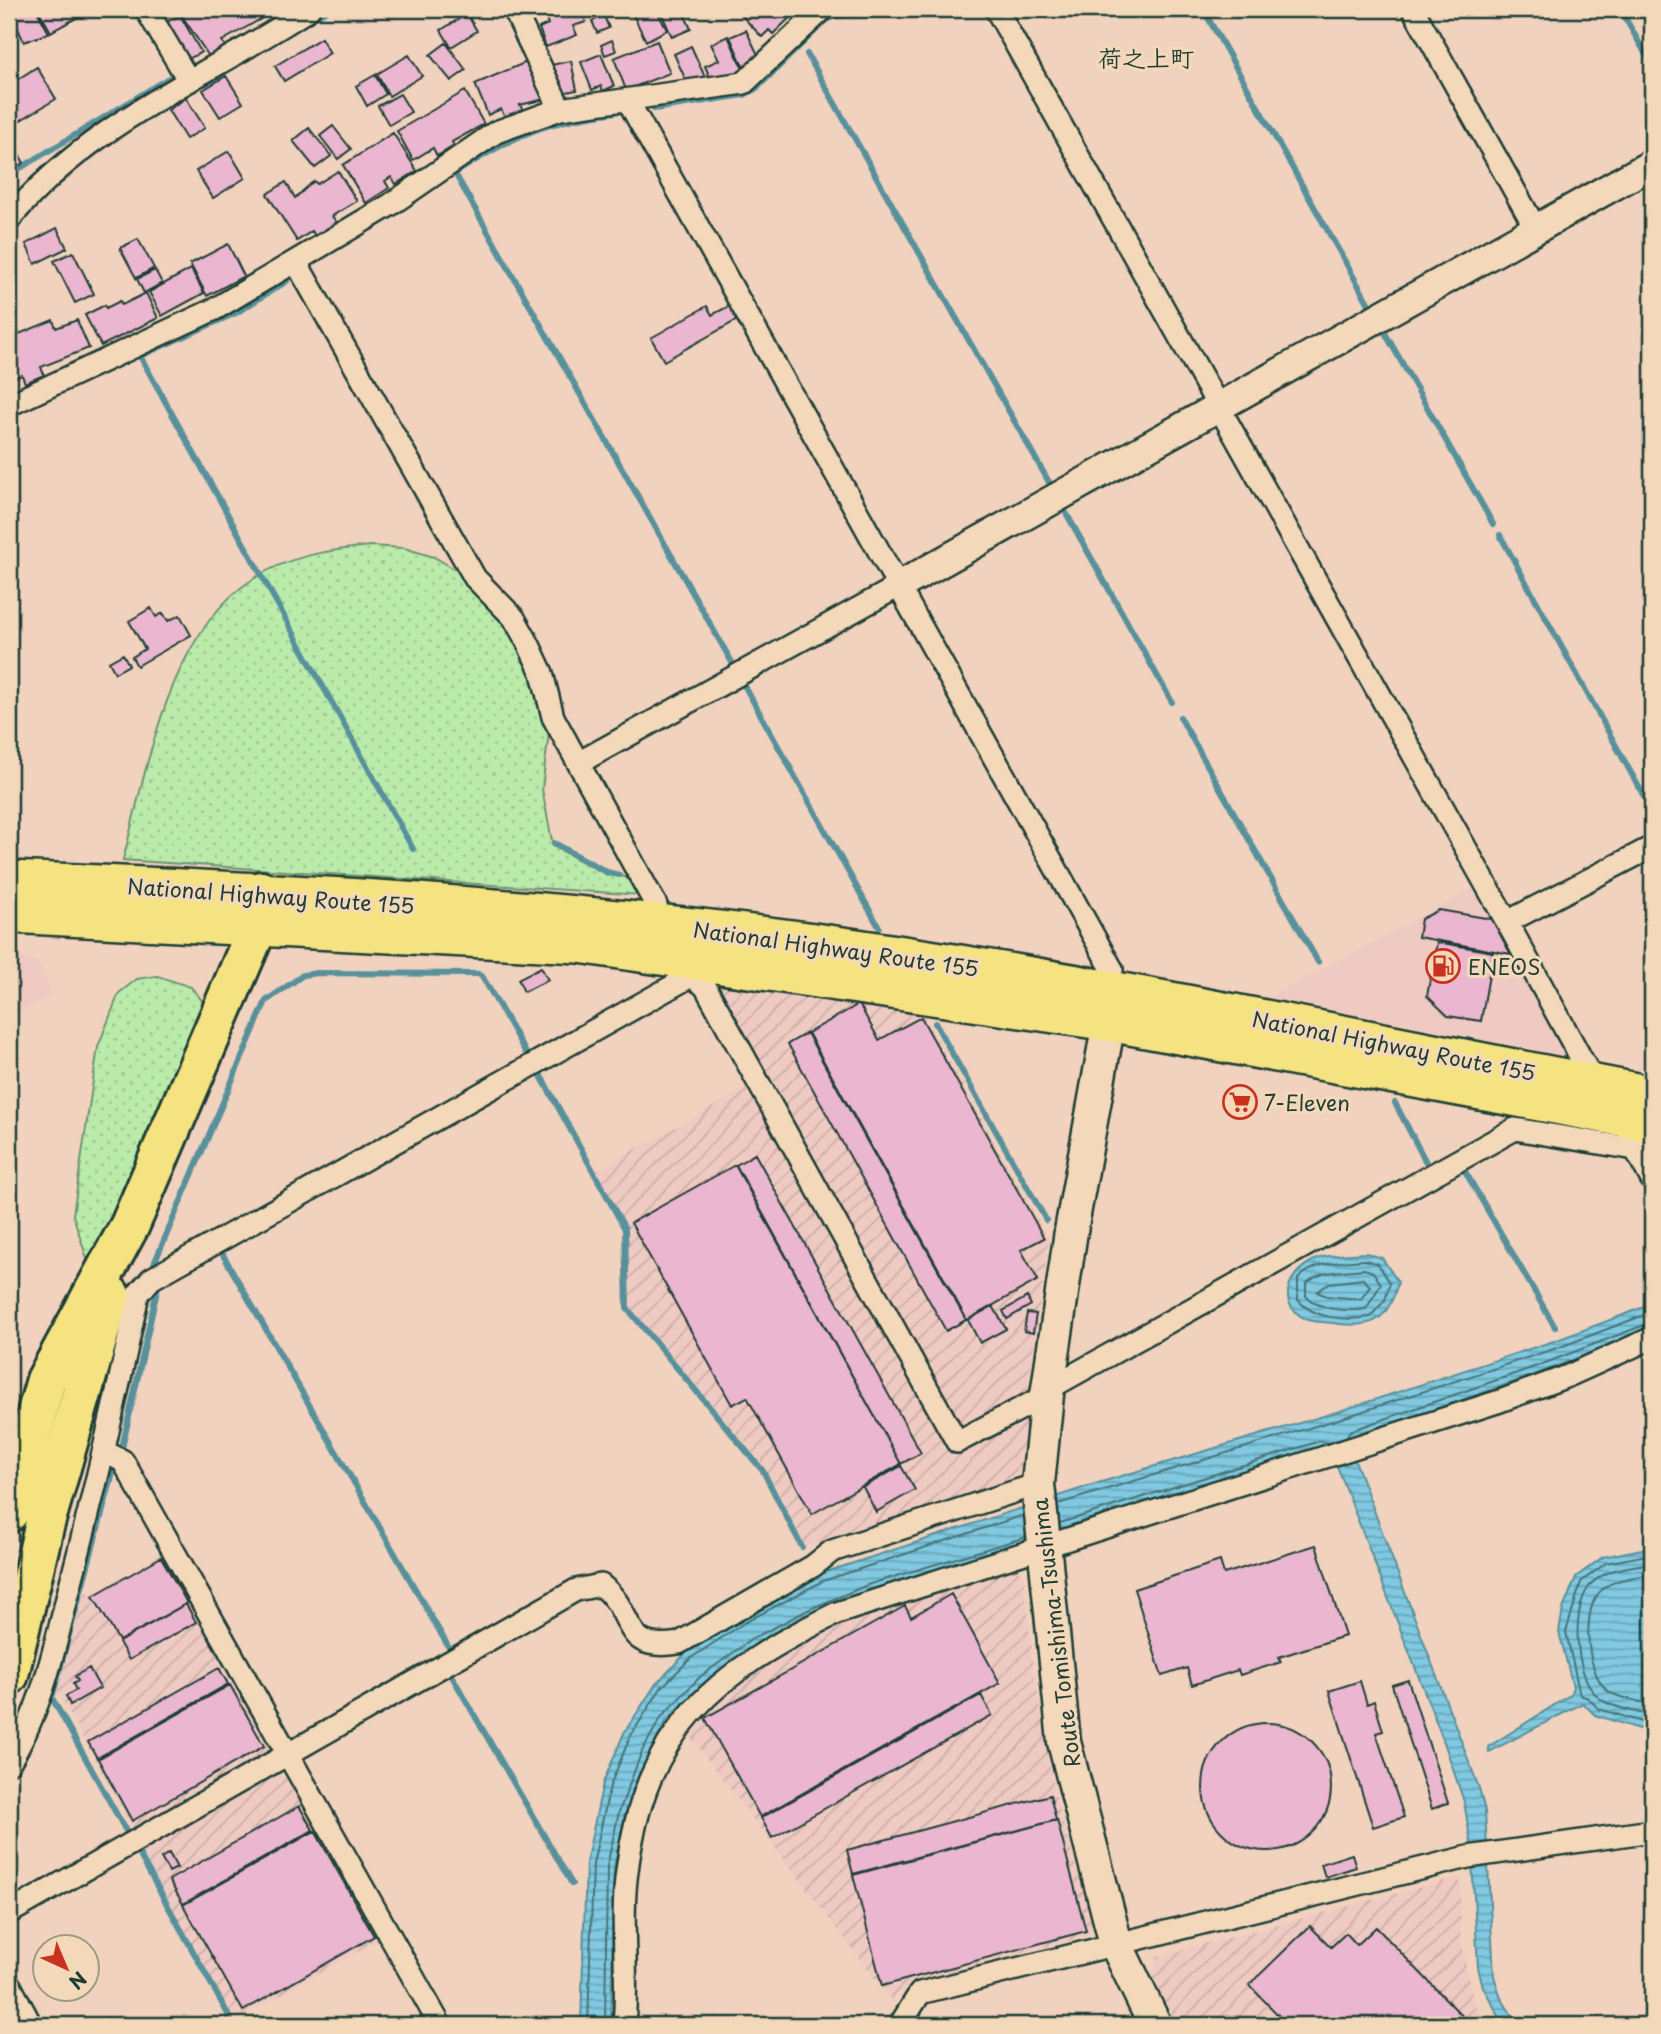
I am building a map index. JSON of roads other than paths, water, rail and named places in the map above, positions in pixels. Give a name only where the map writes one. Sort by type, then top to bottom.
[{"type":"highway","name":"National Highway Route 155","points":[[9,880],[579,944],[693,968],[1110,1005],[1652,1095]]},
{"type":"highway","name":"National Highway Route 155","points":[[9,914],[260,908],[654,924],[854,948],[1617,1116],[1644,1136]]},
{"type":"highway","points":[[9,1512],[47,1380],[130,1225],[260,908]]},
{"type":"highway","points":[[9,1675],[44,1527],[130,1225]]},
{"type":"highway","points":[[9,1617],[44,1527]]},
{"type":"main road","name":"Route Tomishima-Tsushima","points":[[1110,1005],[1071,1231],[1038,1484],[1042,1549],[1064,1742],[1116,1944],[1155,2025]]},
{"type":"street","points":[[146,9],[189,81]]},
{"type":"street","points":[[9,220],[64,163],[189,81],[309,9]]},
{"type":"street","points":[[514,9],[560,109]]},
{"type":"street","points":[[9,405],[215,309],[390,205],[496,132],[560,109],[744,83],[823,9]]},
{"type":"street","points":[[996,9],[1595,1084]]},
{"type":"street","points":[[1413,9],[1536,229]]},
{"type":"street","points":[[628,101],[1112,969],[1110,1005]]},
{"type":"street","points":[[580,762],[1652,164]]},
{"type":"street","points":[[296,262],[475,578],[500,601],[528,643],[542,673],[553,717],[656,905],[654,924]]},
{"type":"street","points":[[1507,922],[1652,847]]},
{"type":"street","points":[[9,1763],[38,1703],[49,1665],[105,1452],[138,1294],[152,1279],[693,968],[957,1442],[1515,1129],[1644,1136],[1652,1180]]},
{"type":"street","points":[[624,2025],[627,1872],[645,1787],[670,1739],[695,1707],[729,1676],[752,1660],[786,1638],[837,1613],[1512,1397],[1568,1376],[1652,1338]]},
{"type":"street","points":[[105,1452],[123,1461],[440,2025]]},
{"type":"street","points":[[9,1913],[587,1586],[601,1585],[612,1593],[642,1642],[655,1647],[679,1643],[813,1566],[832,1551],[1038,1484]]},
{"type":"street","points":[[900,2025],[920,1993],[1468,1857],[1652,1831]]},
{"type":"street","points":[[9,1984],[31,2025]]},
{"type":"water","points":[[1366,1253],[1382,1258],[1398,1282],[1389,1307],[1383,1315],[1367,1323],[1346,1325],[1308,1320],[1295,1311],[1289,1302],[1288,1293],[1295,1275],[1303,1267],[1323,1257]]},
{"type":"water","points":[[1652,1304],[1652,1328],[1542,1372],[1352,1438],[1353,1455],[1479,1788],[1485,1811],[1494,1976],[1501,1998],[1518,2025],[1504,2025],[1483,1987],[1478,1967],[1471,1843],[1464,1802],[1444,1742],[1337,1466],[1323,1447],[1074,1524],[1015,1549],[815,1614],[756,1645],[705,1682],[667,1720],[649,1754],[625,1814],[614,1867],[611,2025],[581,2025],[586,1863],[603,1783],[624,1733],[656,1684],[686,1653],[741,1617],[820,1574],[1098,1483],[1340,1411],[1560,1339]]},
{"type":"water","points":[[1652,1547],[1652,1733],[1595,1715],[1583,1703],[1489,1752],[1488,1747],[1570,1695],[1573,1687],[1559,1632],[1563,1609],[1576,1577],[1603,1557]]},
{"type":"waterway","points":[[291,32],[328,9]]},
{"type":"waterway","points":[[654,109],[744,95],[757,88],[826,20],[835,16],[889,9]]},
{"type":"waterway","points":[[1203,9],[1370,306]]},
{"type":"waterway","points":[[1620,9],[1652,65]]},
{"type":"waterway","points":[[807,54],[1050,484]]},
{"type":"waterway","points":[[205,84],[237,65]]},
{"type":"waterway","points":[[9,175],[172,76]]},
{"type":"waterway","points":[[457,172],[532,131],[570,120],[616,112]]},
{"type":"waterway","points":[[457,177],[734,666]]},
{"type":"waterway","points":[[287,281],[236,313],[140,356],[413,849]]},
{"type":"waterway","points":[[1384,331],[1493,524]]},
{"type":"waterway","points":[[1065,511],[1172,702]]},
{"type":"waterway","points":[[1500,535],[1652,811]]},
{"type":"waterway","points":[[744,685],[879,927]]},
{"type":"waterway","points":[[1180,717],[1318,962]]},
{"type":"waterway","points":[[554,843],[607,872],[619,875]]},
{"type":"waterway","points":[[154,1264],[266,1001],[303,975],[317,973],[478,974]]},
{"type":"waterway","points":[[482,976],[526,1053]]},
{"type":"waterway","points":[[935,1023],[1046,1220]]},
{"type":"waterway","points":[[541,1076],[625,1229],[627,1308],[763,1471],[802,1547]]},
{"type":"waterway","points":[[1395,1103],[1429,1168],[1433,1165]]},
{"type":"waterway","points":[[1462,1166],[1555,1327]]},
{"type":"waterway","points":[[222,1253],[448,1646]]},
{"type":"waterway","points":[[122,1448],[158,1286]]},
{"type":"waterway","points":[[113,1473],[52,1698],[126,1831]]},
{"type":"waterway","points":[[453,1678],[572,1884]]},
{"type":"waterway","points":[[138,1852],[234,2025]]},
{"type":"place","name":"ENEOS","points":[[1443,966]]},
{"type":"place","name":"7-Eleven","points":[[1240,1102]]},
{"type":"district","name":"荷之上町","points":[[1146,57]]}]
